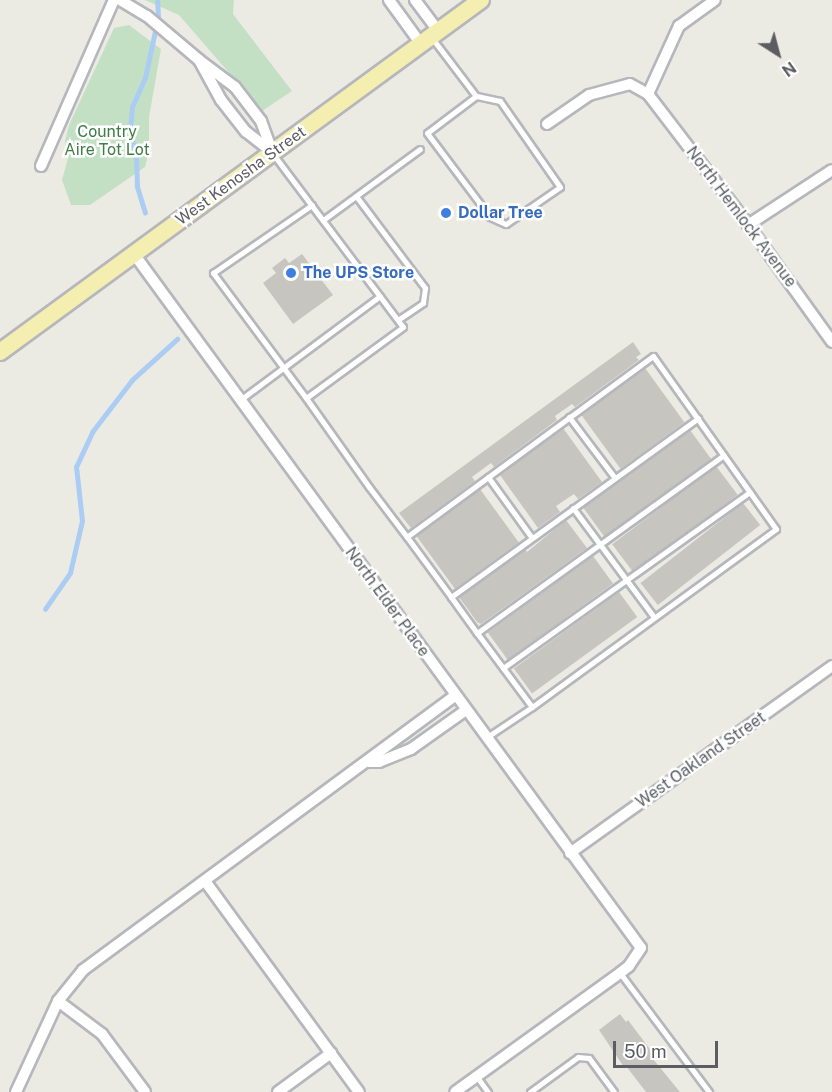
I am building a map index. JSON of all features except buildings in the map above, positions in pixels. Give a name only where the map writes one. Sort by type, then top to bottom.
[{"type":"main road","name":"West Kenosha Street","points":[[0,352],[481,0]]},
{"type":"street","points":[[41,166],[114,0]]},
{"type":"street","points":[[120,0],[147,16],[235,87],[261,121],[272,152]]},
{"type":"street","points":[[389,0],[430,37]]},
{"type":"street","points":[[415,0],[430,37]]},
{"type":"street","points":[[547,124],[590,95],[630,84],[648,94],[680,26],[715,0]]},
{"type":"street","points":[[199,60],[221,100],[246,132],[272,152]]},
{"type":"street","name":"North Hemlock Avenue","points":[[648,94],[748,225],[832,342]]},
{"type":"street","points":[[748,225],[832,170]]},
{"type":"street","name":"North Elder Place","points":[[134,254],[641,948],[629,966],[620,973]]},
{"type":"street","name":"West Oakland Street","points":[[570,853],[832,666]]},
{"type":"street","points":[[16,1092],[58,1001],[83,970],[369,762],[455,696]]},
{"type":"street","points":[[369,762],[379,762],[411,749],[466,710]]},
{"type":"street","points":[[205,881],[359,1092]]},
{"type":"street","points":[[455,1092],[620,973]]},
{"type":"street","points":[[58,1001],[102,1034],[145,1092]]},
{"type":"street","points":[[278,1092],[331,1053]]},
{"type":"lane","points":[[430,37],[476,96],[500,101],[560,187],[506,224],[490,217],[427,133],[476,96]]},
{"type":"lane","points":[[323,220],[420,149]]},
{"type":"lane","points":[[272,152],[403,327],[306,398]]},
{"type":"lane","points":[[356,196],[425,288],[423,303],[398,320]]},
{"type":"lane","points":[[312,204],[213,273],[532,707]]},
{"type":"lane","points":[[240,400],[380,296]]},
{"type":"lane","points":[[407,537],[653,356],[776,529],[486,738]]},
{"type":"lane","points":[[569,417],[615,478]]},
{"type":"lane","points":[[451,597],[698,418]]},
{"type":"lane","points":[[477,633],[724,455]]},
{"type":"lane","points":[[488,477],[532,538]]},
{"type":"lane","points":[[503,668],[750,492]]},
{"type":"lane","points":[[573,508],[654,617]]},
{"type":"lane","points":[[421,721],[431,735]]},
{"type":"lane","points":[[620,973],[709,1092]]},
{"type":"lane","points":[[530,1092],[578,1057],[589,1058],[614,1092]]},
{"type":"lane","points":[[477,1077],[488,1092]]},
{"type":"green space","points":[[145,0],[234,0],[233,14],[292,91],[262,111],[179,15]]},
{"type":"green space","name":"Country Aire Tot Lot","points":[[129,25],[161,49],[149,117],[149,151],[145,167],[90,205],[71,205],[62,180],[68,158],[65,141],[69,125],[114,28]]},
{"type":"waterway","points":[[145,213],[137,186],[136,160],[130,130],[132,107],[145,78],[158,17],[157,0]]},
{"type":"waterway","points":[[45,609],[70,573],[82,521],[76,467],[92,432],[132,380],[177,339]]},
{"type":"place","name":"Dollar Tree","points":[[446,213]]},
{"type":"place","name":"The UPS Store","points":[[291,273]]}]
